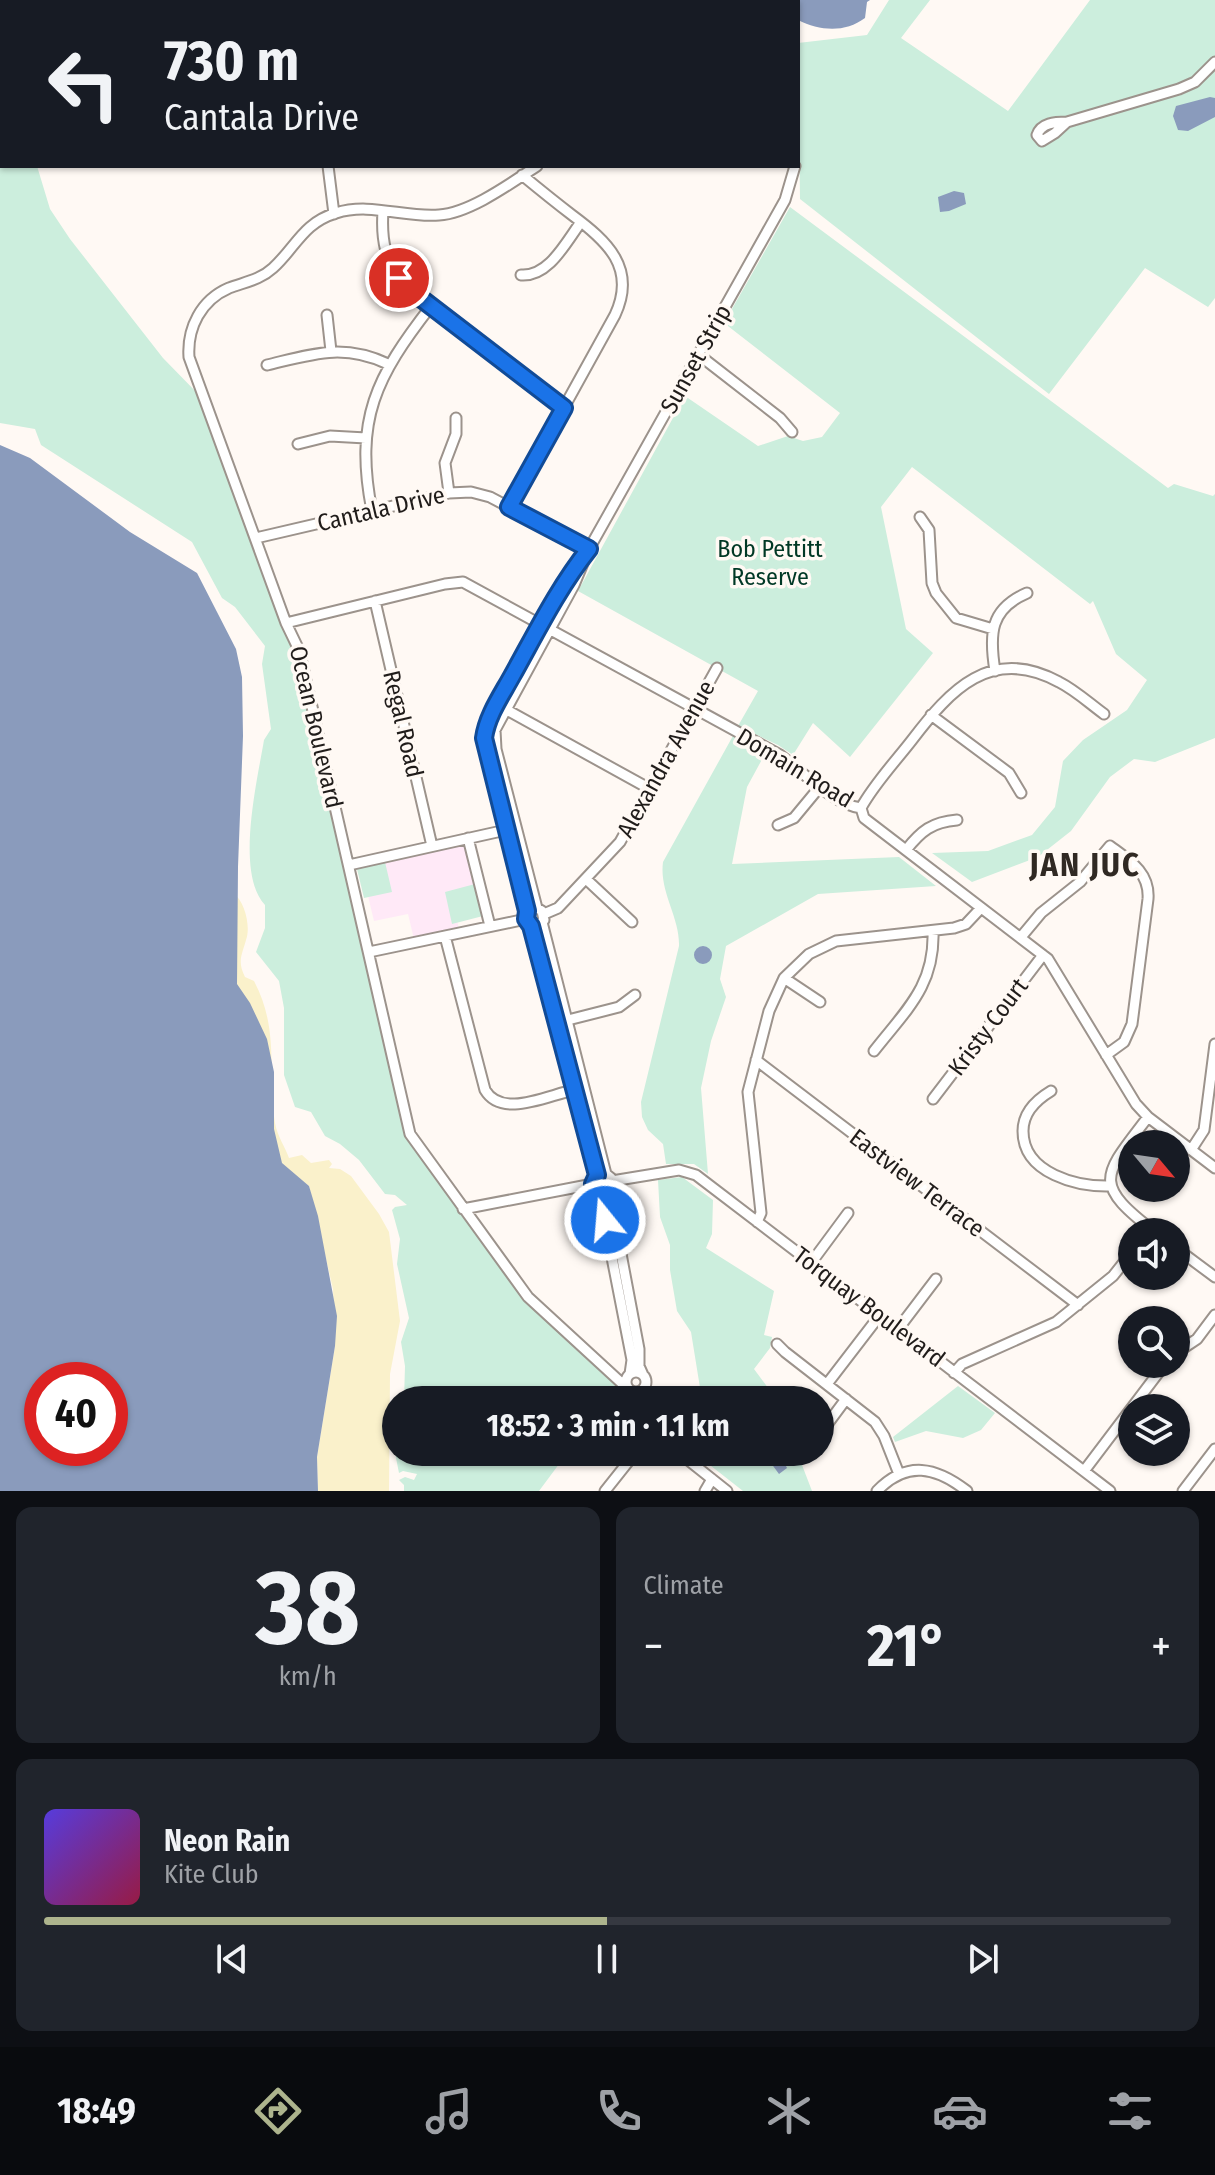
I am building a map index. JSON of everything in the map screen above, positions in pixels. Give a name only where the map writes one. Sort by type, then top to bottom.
[{"type":"street","points":[[1067,122],[1179,89],[1195,82],[1215,62]]},
{"type":"street","points":[[328,168],[334,214]]},
{"type":"street","name":"Ocean Boulevard","points":[[534,168],[471,205],[444,214],[358,210],[334,214],[318,222],[300,235],[280,261],[265,274],[226,289],[200,311],[190,335],[189,357],[286,623],[299,650],[407,1128],[528,1297],[609,1372],[631,1386]]},
{"type":"street","name":"Sunset Strip","points":[[534,917],[506,830],[485,745],[488,720],[545,627],[699,355],[785,200],[794,168]]},
{"type":"street","points":[[509,507],[615,315],[622,291],[621,275],[612,251],[597,234],[522,175]]},
{"type":"street","points":[[383,211],[382,236],[389,262],[405,285],[564,408]]},
{"type":"street","points":[[521,275],[533,276],[547,266],[581,222]]},
{"type":"street","points":[[372,511],[366,470],[366,438],[374,400],[388,364],[431,306]]},
{"type":"street","points":[[327,315],[331,351]]},
{"type":"street","points":[[267,365],[331,351],[360,353],[388,364]]},
{"type":"street","points":[[699,355],[780,418],[792,432]]},
{"type":"street","points":[[449,493],[445,463],[456,434],[456,418]]},
{"type":"street","points":[[298,444],[330,436],[366,438]]},
{"type":"street","name":"Cantala Drive","points":[[256,538],[449,493],[481,494],[589,549]]},
{"type":"street","points":[[920,517],[929,530],[932,583],[936,593],[956,618],[993,629]]},
{"type":"street","name":"Domain Road","points":[[286,623],[463,582],[780,755],[810,777],[818,789],[847,805],[861,808],[864,818],[1043,955],[1056,969],[1130,1096],[1148,1117],[1215,1168]]},
{"type":"street","points":[[995,671],[991,644],[993,629],[1004,607],[1027,593]]},
{"type":"street","name":"Regal Road","points":[[375,601],[432,846]]},
{"type":"street","name":"Sunset Strip","points":[[545,627],[495,730],[494,742],[534,917],[603,1183],[645,1386]]},
{"type":"street","name":"Alexandra Avenue","points":[[534,917],[558,908],[620,842],[717,668]]},
{"type":"street","points":[[861,808],[931,715],[961,685],[995,671],[1026,671],[1047,676],[1104,714]]},
{"type":"street","points":[[505,709],[650,789]]},
{"type":"street","points":[[931,715],[1009,773],[1021,793]]},
{"type":"street","points":[[778,825],[794,818],[818,789]]},
{"type":"street","points":[[906,850],[929,826],[957,820]]},
{"type":"street","points":[[349,865],[506,830]]},
{"type":"street","points":[[468,838],[490,926]]},
{"type":"street","points":[[1021,937],[1041,913],[1080,882],[1110,846],[1141,871],[1147,884],[1148,899],[1132,1024],[1124,1042],[1106,1055]]},
{"type":"street","points":[[586,879],[632,922]]},
{"type":"street","points":[[757,1222],[761,1213],[747,1098],[773,998],[784,978],[809,954],[836,941],[961,926],[981,908]]},
{"type":"street","points":[[369,952],[534,917]]},
{"type":"street","points":[[874,1051],[925,984],[933,956],[933,931]]},
{"type":"street","points":[[445,936],[485,1090],[490,1098],[506,1105],[574,1090]]},
{"type":"street","name":"Kristy Court","points":[[933,1099],[1043,955]]},
{"type":"street","points":[[784,978],[820,1002]]},
{"type":"street","points":[[562,1021],[619,1007],[635,995]]},
{"type":"street","name":"Sunset Strip","points":[[562,1021],[574,1090],[603,1183],[632,1360],[631,1386]]},
{"type":"street","points":[[1191,1150],[1204,1130],[1215,1044]]},
{"type":"street","name":"Eastview Terrace","points":[[756,1060],[1078,1305]]},
{"type":"street","points":[[1051,1091],[1037,1102],[1025,1119],[1023,1134],[1027,1150],[1039,1165],[1064,1179],[1091,1187],[1111,1186]]},
{"type":"street","points":[[1135,1218],[1122,1206],[1111,1186],[1116,1160],[1148,1117]]},
{"type":"street","name":"Torquay Boulevard","points":[[463,1209],[672,1170],[684,1170],[696,1175],[1110,1491]]},
{"type":"street","points":[[811,1263],[848,1213]]},
{"type":"street","points":[[1190,1258],[1215,1277]]},
{"type":"street","points":[[954,1373],[962,1364],[1046,1328],[1118,1270]]},
{"type":"street","points":[[898,1329],[936,1279]]},
{"type":"street","points":[[827,1384],[880,1315]]},
{"type":"street","points":[[1190,1344],[1215,1315]]},
{"type":"street","points":[[777,1344],[867,1415],[880,1429],[899,1474]]},
{"type":"street","points":[[631,1386],[637,1372],[643,1375]]},
{"type":"street","points":[[1084,1471],[1154,1378]]},
{"type":"street","points":[[834,1415],[846,1399]]},
{"type":"street","points":[[1183,1491],[1215,1449]]},
{"type":"street","points":[[605,1491],[625,1466]]},
{"type":"street","points":[[692,1466],[712,1479]]},
{"type":"street","points":[[696,1466],[727,1491]]},
{"type":"street","points":[[877,1491],[899,1474],[915,1471],[933,1472],[951,1479],[967,1491]]},
{"type":"street","points":[[705,1491],[712,1479]]},
{"type":"shaded area","points":[[467,841],[478,887],[451,894],[459,929],[414,939],[408,914],[374,921],[368,896],[389,890],[383,860]]},
{"type":"green space","points":[[889,0],[930,0],[901,38],[1008,111],[1090,0],[1215,0],[1215,298],[1208,307],[1145,268],[1049,394],[800,199],[800,43],[867,35]]},
{"type":"green space","points":[[0,168],[38,168],[50,209],[70,239],[163,358],[203,399],[294,635],[405,1122],[518,1285],[619,1382],[616,1386],[404,1386],[401,1342],[409,1318],[397,1264],[400,1239],[392,1210],[407,1205],[395,1195],[385,1194],[359,1160],[325,1136],[311,1112],[295,1107],[284,1075],[284,1008],[279,981],[256,952],[265,928],[265,905],[256,890],[251,872],[250,850],[257,779],[264,740],[271,729],[262,664],[265,646],[235,607],[222,598],[192,542],[41,445],[35,429],[0,423]]},
{"type":"green space","name":"Bob Pettitt Reserve","points":[[790,207],[1168,488],[1174,484],[1213,496],[1215,494],[1215,738],[1155,762],[1134,759],[1110,777],[1071,831],[1038,857],[972,882],[932,853],[988,851],[1032,835],[1055,807],[1063,761],[1083,740],[1127,710],[1147,680],[1116,654],[1093,601],[1090,604],[912,467],[881,507],[906,629],[933,653],[850,757],[813,723],[793,755],[738,726],[758,691],[578,591],[685,396],[758,446],[788,436],[803,441],[822,437],[840,413],[724,323]]},
{"type":"green space","points":[[734,734],[766,752],[747,787],[732,864],[899,857],[936,886],[818,894],[726,946],[720,979],[726,997],[711,1041],[701,1088],[708,1174],[694,1164],[666,1164],[663,1144],[648,1130],[642,1117],[641,1102],[679,946],[664,884],[663,862]]},
{"type":"green space","points":[[385,862],[392,892],[364,898],[357,869]]},
{"type":"green space","points":[[475,884],[483,916],[452,924],[445,892]]},
{"type":"green space","points":[[682,1177],[713,1200],[712,1234],[706,1248],[774,1291],[764,1335],[772,1337],[770,1348],[754,1369],[767,1386],[700,1386],[691,1332],[677,1311],[670,1270],[670,1245],[660,1217],[658,1180]]},
{"type":"green space","points":[[958,1386],[995,1413],[981,1430],[963,1438],[926,1431],[895,1442],[893,1437]]},
{"type":"green space","points":[[398,1466],[558,1466],[539,1491],[404,1491],[404,1485],[399,1480],[405,1477],[414,1480],[417,1474],[399,1473]]},
{"type":"green space","points":[[711,1466],[802,1466],[812,1491],[743,1491]]},
{"type":"sand","points":[[152,545],[233,893],[246,915],[248,928],[241,967],[245,977],[254,981],[267,1017],[277,1132],[289,1158],[302,1155],[311,1163],[329,1160],[332,1164],[329,1168],[340,1169],[351,1176],[389,1232],[400,1321],[390,1386],[382,1386],[382,1466],[389,1466],[389,1491],[318,1491],[317,1457],[335,1346],[333,1289],[309,1186],[260,1148]]},
{"type":"water","points":[[800,0],[870,0],[865,18],[857,23],[832,29],[800,21]]},
{"type":"water","points":[[1215,98],[1215,117],[1188,131],[1178,130],[1173,116],[1176,106]]},
{"type":"water","points":[[954,191],[964,193],[966,204],[940,212],[938,197]]},
{"type":"water","points":[[0,445],[30,458],[130,532],[197,573],[236,649],[242,677],[243,736],[237,984],[267,1039],[274,1072],[274,1129],[282,1163],[309,1186],[318,1216],[337,1316],[317,1457],[318,1491],[0,1491]]},
{"type":"water","points":[[703,946],[712,955],[703,964],[694,955]]},
{"type":"water","points":[[773,1466],[786,1466],[787,1468],[779,1474]]},
{"type":"district","name":"JAN JUC","points":[[1085,865]]},
{"type":"route","points":[[399,278],[414,293],[564,408],[509,507],[589,549],[568,575],[540,624],[488,720],[484,738],[527,911],[526,919],[531,926],[597,1175],[593,1184],[599,1191],[605,1220]]}]
